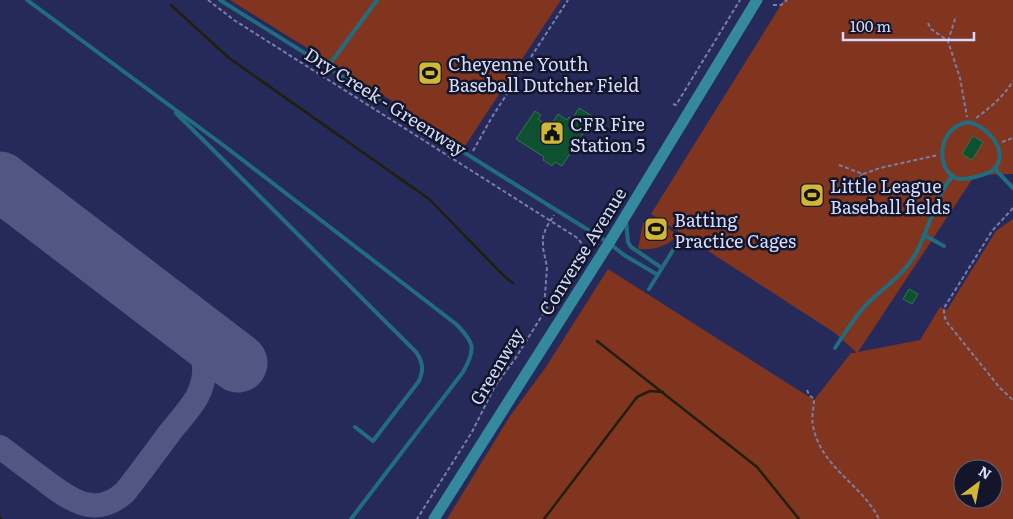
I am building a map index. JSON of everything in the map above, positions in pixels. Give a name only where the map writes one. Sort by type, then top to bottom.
[{"type":"main road","name":"Converse Avenue","points":[[434,519],[609,243],[757,0]]},
{"type":"lane","points":[[27,0],[268,179],[456,324],[472,344],[473,351],[463,372],[351,519]]},
{"type":"lane","points":[[220,0],[658,275]]},
{"type":"lane","points":[[327,68],[377,0]]},
{"type":"lane","points":[[168,105],[421,359],[422,374],[419,381],[373,441],[355,427]]},
{"type":"lane","points":[[970,122],[984,128],[997,144],[1000,151],[995,169],[985,174],[966,178],[960,179],[953,176],[947,167],[943,155],[943,144],[946,136],[959,123],[970,122]]},
{"type":"lane","points":[[995,169],[1013,188]]},
{"type":"lane","points":[[835,348],[865,306],[904,270],[915,254],[949,180],[953,176]]},
{"type":"lane","points":[[626,215],[629,244],[634,250],[662,268]]},
{"type":"lane","points":[[924,235],[944,246]]},
{"type":"lane","points":[[649,289],[675,247]]},
{"type":"path","name":"Dry Creek - Greenway","points":[[208,0],[229,17],[464,166],[492,117],[568,0]]},
{"type":"path","points":[[673,104],[676,105],[740,0]]},
{"type":"path","points":[[772,4],[781,6],[786,0]]},
{"type":"path","points":[[956,16],[948,41],[960,78],[970,122],[994,104],[1006,92],[1013,81]]},
{"type":"path","points":[[928,23],[931,29],[948,41]]},
{"type":"path","points":[[997,144],[1013,138]]},
{"type":"path","points":[[844,192],[863,174],[918,159],[943,155]]},
{"type":"path","points":[[839,165],[863,174]]},
{"type":"path","name":"Greenway","points":[[417,519],[472,432],[495,386],[583,251],[580,240],[464,166]]},
{"type":"path","points":[[1013,208],[992,231],[944,308],[944,314],[946,321],[1000,388],[1013,400]]},
{"type":"path","points":[[544,312],[547,267],[543,237],[546,228],[557,211]]},
{"type":"path","points":[[807,390],[814,399],[812,425],[825,456],[838,472],[873,506],[879,519]]},
{"type":"shaded area","name":"Cheyenne Youth Baseball Dutcher Field","points":[[230,0],[561,0],[465,146]]},
{"type":"shaded area","points":[[784,0],[1013,0],[1013,174],[975,175],[858,352],[920,340],[940,307],[947,310],[996,231],[1013,219],[1013,519],[447,519],[510,416],[546,367],[608,269],[814,400],[851,353],[857,353],[835,333],[651,214]]},
{"type":"shaded area","name":"Batting Practice Cages","points":[[656,220],[678,235],[660,247],[638,249],[643,223]]},
{"type":"building","name":"CFR Fire Station 5","points":[[579,108],[594,117],[562,166],[555,162],[552,166],[543,160],[544,157],[516,139],[535,111],[541,115],[538,119],[550,127],[558,114],[567,120],[569,117],[572,119]]},
{"type":"building","points":[[973,136],[983,142],[972,160],[962,154]]},
{"type":"building","points":[[909,289],[918,294],[912,304],[903,299]]},
{"type":"waterway","points":[[171,5],[229,58],[429,199],[513,283]]},
{"type":"waterway","points":[[597,341],[757,467],[799,519]]},
{"type":"waterway","points":[[544,519],[637,397],[650,391],[663,392]]},
{"type":"taxiway","points":[[0,447],[64,494],[83,504],[104,504],[125,492],[191,406],[202,384],[204,361],[201,350],[189,330],[172,312]]},
{"type":"runway","points":[[0,181],[238,363]]},
{"type":"place","name":"Cheyenne Youth Baseball Dutcher Field","points":[[430,73]]},
{"type":"place","name":"CFR Fire Station 5","points":[[552,133]]},
{"type":"place","name":"Little League Baseball fields","points":[[812,195]]},
{"type":"place","name":"Batting Practice Cages","points":[[656,229]]}]
